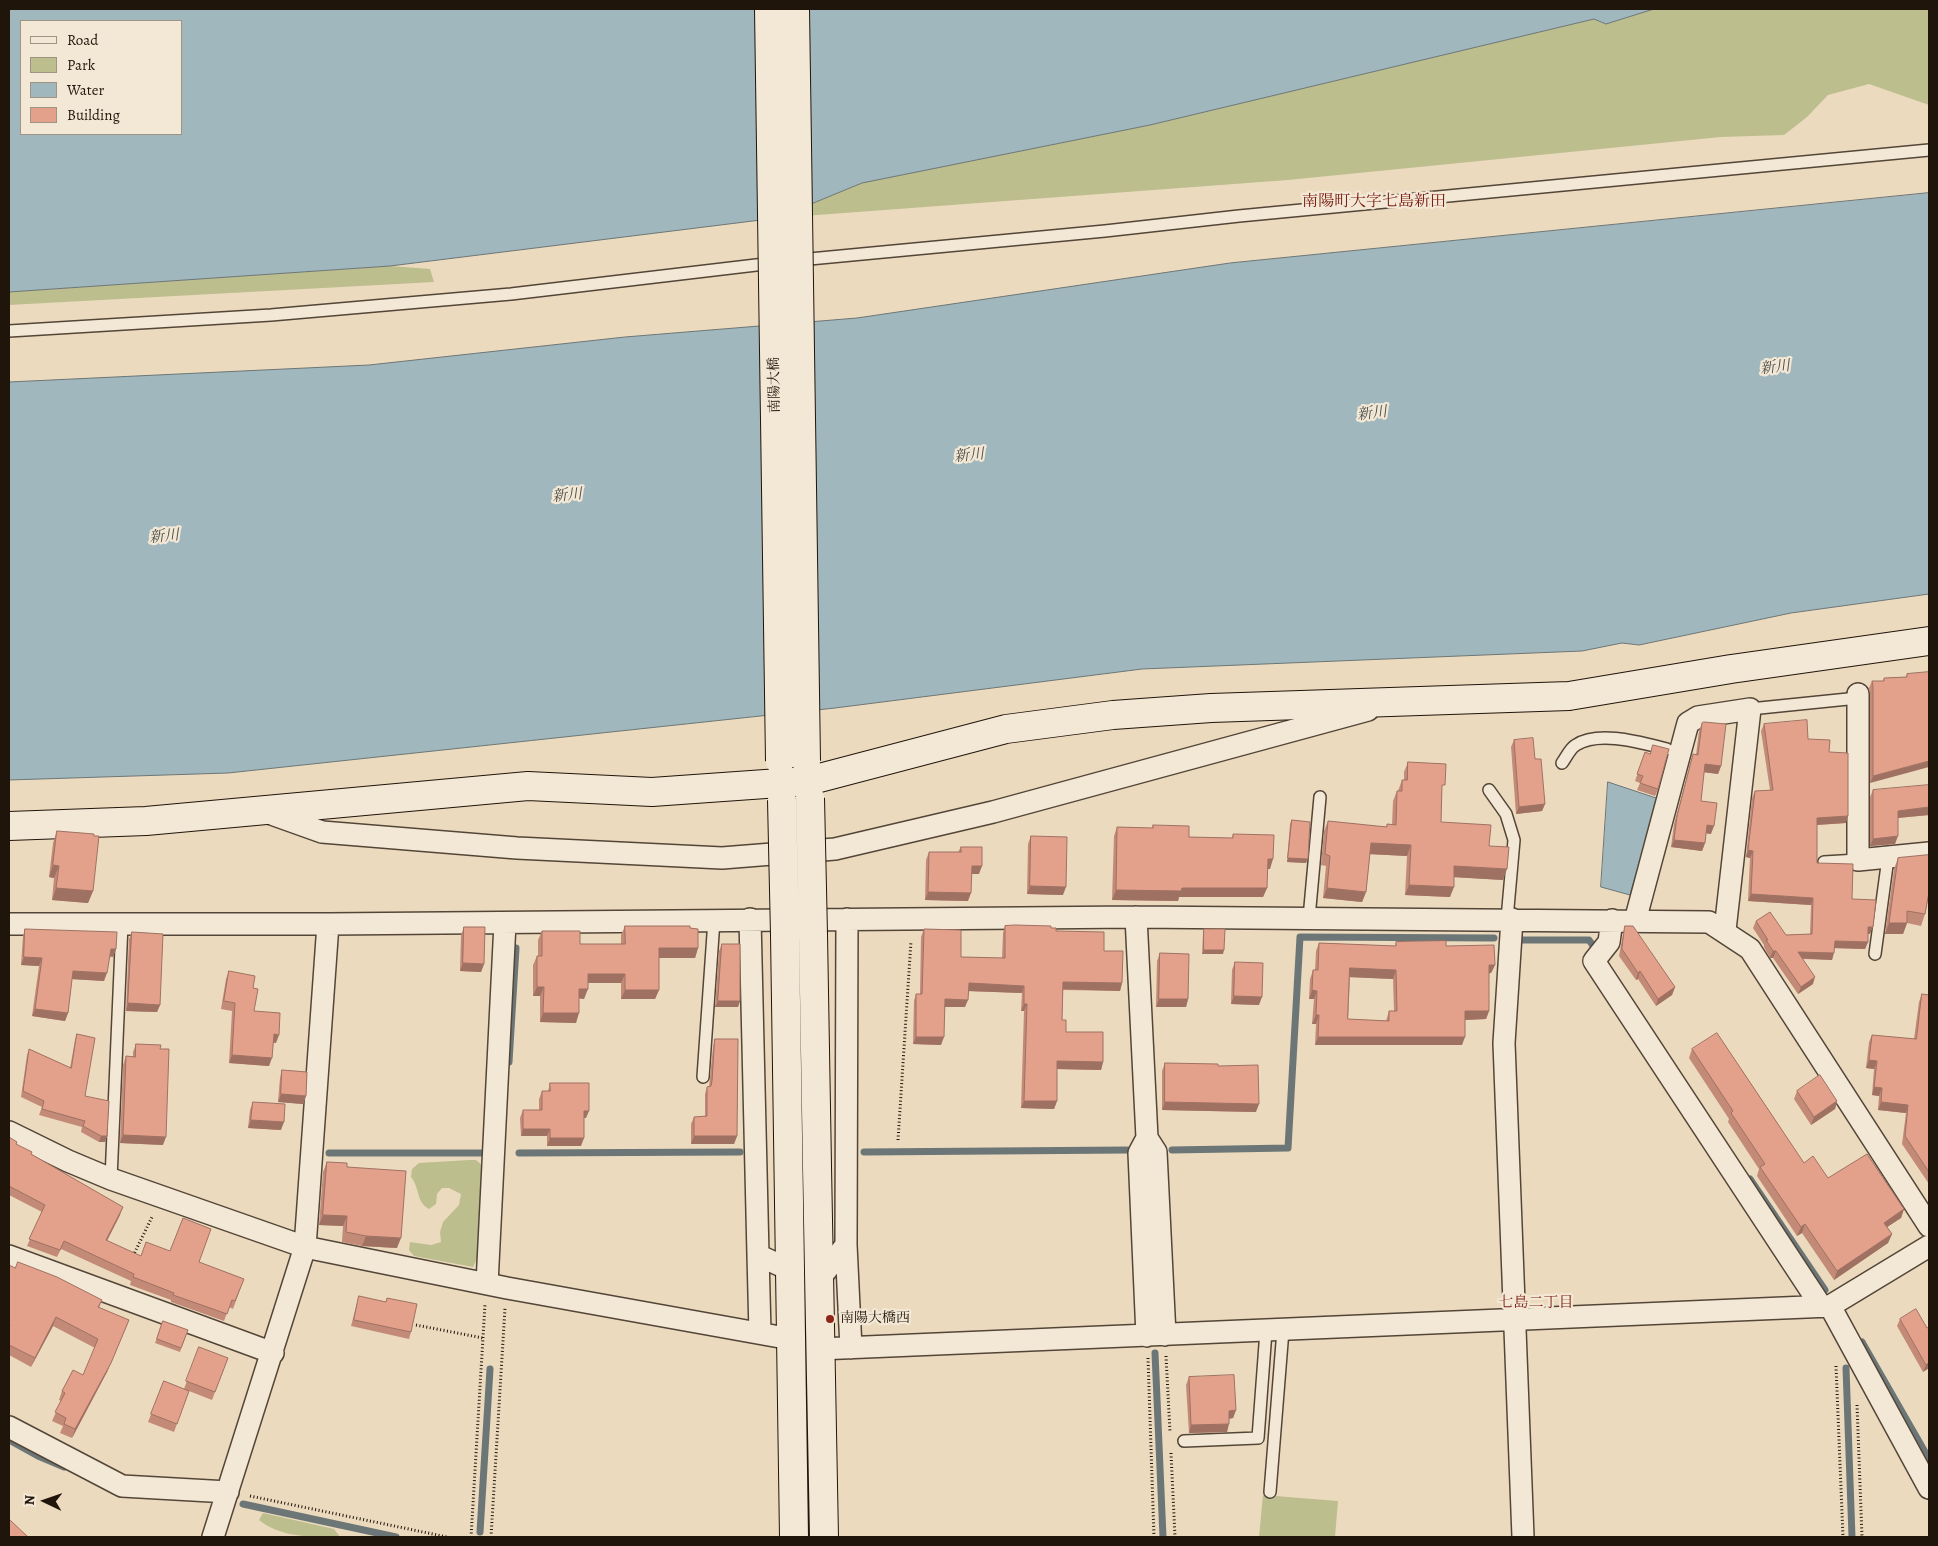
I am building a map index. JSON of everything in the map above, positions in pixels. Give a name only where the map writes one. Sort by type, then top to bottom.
[{"type":"street","name":"南陽大橋","points":[[769,9],[794,781]]},
{"type":"street","name":"南陽大橋","points":[[794,781],[795,9]]},
{"type":"street","points":[[9,826],[146,821],[528,786],[652,792],[794,781],[1006,729],[1113,715],[1201,709],[1569,696],[1731,669],[1929,641]]},
{"type":"street","points":[[1858,696],[1858,860],[1929,852]]},
{"type":"street","points":[[260,810],[322,832],[517,848],[722,858],[835,849],[993,812],[1392,703]]},
{"type":"street","points":[[1635,921],[1688,723],[1698,717],[1750,709],[1725,930]]},
{"type":"street","points":[[794,781],[813,934],[819,1349],[824,1537]]},
{"type":"street","points":[[794,781],[785,934],[794,1537]]},
{"type":"street","points":[[9,924],[506,923],[750,919],[1136,917],[1709,922],[1725,930],[1750,949],[1929,1226]]},
{"type":"street","points":[[1136,917],[1147,1138],[1139,1153],[1156,1336]]},
{"type":"street","points":[[750,919],[760,1333]]},
{"type":"street","points":[[847,919],[846,1246],[851,1348]]},
{"type":"street","points":[[1510,919],[1504,1043],[1523,1537]]},
{"type":"street","points":[[1612,920],[1609,942],[1594,961],[1826,1306],[1929,1488]]},
{"type":"street","points":[[497,1286],[506,923]]},
{"type":"street","points":[[213,1537],[306,1247],[328,924]]},
{"type":"street","points":[[9,1132],[68,1161],[111,1179],[306,1247],[497,1286],[791,1339]]},
{"type":"street","points":[[818,1282],[846,1246]]},
{"type":"street","points":[[819,1349],[1826,1306],[1929,1246]]},
{"type":"street","points":[[9,1256],[272,1353]]},
{"type":"street","points":[[758,1256],[790,1270]]},
{"type":"street","points":[[9,1427],[122,1486],[228,1492]]},
{"type":"lane","points":[[9,331],[271,315],[511,294],[779,262],[1929,150]]},
{"type":"lane","points":[[1750,709],[1858,696]]},
{"type":"lane","points":[[1562,763],[1575,745],[1617,737],[1681,752]]},
{"type":"lane","points":[[1490,790],[1506,814],[1514,840],[1510,919]]},
{"type":"lane","points":[[1309,918],[1320,797]]},
{"type":"lane","points":[[1875,954],[1888,858]]},
{"type":"lane","points":[[1824,862],[1858,860]]},
{"type":"lane","points":[[703,1077],[714,920]]},
{"type":"lane","points":[[111,1179],[122,924]]},
{"type":"lane","points":[[1184,1441],[1258,1438],[1275,1330]]},
{"type":"lane","points":[[1270,1492],[1275,1330]]},
{"type":"path","points":[[898,1140],[913,919]]},
{"type":"path","points":[[131,1259],[161,1197]]},
{"type":"path","points":[[471,1537],[483,1338],[497,1286]]},
{"type":"path","points":[[491,1537],[497,1286]]},
{"type":"path","points":[[416,1325],[483,1338]]},
{"type":"path","points":[[1154,1537],[1156,1336]]},
{"type":"path","points":[[1836,1362],[1843,1537]]},
{"type":"path","points":[[1857,1401],[1862,1537]]},
{"type":"path","points":[[228,1492],[447,1537]]},
{"type":"green space","points":[[1654,9],[1929,9],[1929,105],[1869,84],[1828,95],[1807,117],[1784,135],[1721,137],[1288,180],[777,218],[862,183],[1150,125],[1594,19],[1606,24]]},
{"type":"green space","points":[[390,266],[430,269],[434,282],[9,305],[9,292]]},
{"type":"green space","points":[[476,1160],[483,1166],[477,1259],[473,1267],[414,1256],[409,1250],[410,1242],[431,1245],[441,1242],[440,1232],[443,1222],[459,1205],[461,1194],[449,1188],[442,1188],[437,1194],[436,1204],[429,1209],[420,1199],[411,1177],[412,1169],[419,1163]]},
{"type":"green space","points":[[1263,1495],[1338,1501],[1335,1537],[1259,1537]]},
{"type":"green space","points":[[263,1513],[334,1529],[340,1537],[298,1535],[277,1530],[259,1520]]},
{"type":"water","points":[[9,9],[1654,9],[1606,24],[1594,19],[1150,125],[862,183],[777,218],[390,266],[9,292]]},
{"type":"water","name":"新川","points":[[1929,193],[1929,594],[1791,613],[1639,645],[1622,643],[1582,651],[1142,669],[835,708],[228,773],[9,780],[9,382],[369,365],[625,337],[857,318],[1230,263]]},
{"type":"water","points":[[1608,782],[1659,799],[1630,895],[1601,887]]},
{"type":"building","points":[[1929,672],[1929,761],[1873,776],[1872,681],[1884,681],[1884,678],[1907,677],[1907,674]]},
{"type":"building","points":[[1807,720],[1808,739],[1830,740],[1829,752],[1848,753],[1848,816],[1817,818],[1817,863],[1853,864],[1852,899],[1876,900],[1873,927],[1868,927],[1868,942],[1835,941],[1834,953],[1798,952],[1815,977],[1801,987],[1776,951],[1773,951],[1756,921],[1770,912],[1786,935],[1812,934],[1813,898],[1751,894],[1753,851],[1748,850],[1755,791],[1773,790],[1764,724]]},
{"type":"building","points":[[1702,723],[1726,724],[1721,766],[1705,764],[1701,801],[1717,803],[1714,826],[1707,825],[1705,843],[1674,840],[1677,816],[1693,754],[1698,755]]},
{"type":"building","points":[[1533,738],[1535,759],[1541,759],[1545,804],[1519,807],[1514,740]]},
{"type":"building","points":[[1653,745],[1669,749],[1658,789],[1640,783],[1643,776],[1637,774],[1645,752],[1650,754]]},
{"type":"building","points":[[1408,762],[1446,764],[1445,785],[1442,785],[1441,822],[1491,825],[1489,846],[1509,847],[1507,869],[1454,866],[1454,887],[1409,885],[1411,845],[1371,843],[1366,892],[1327,888],[1330,856],[1325,854],[1328,821],[1387,827],[1387,824],[1396,825],[1397,791],[1402,791],[1402,780],[1407,780]]},
{"type":"building","points":[[1929,785],[1929,807],[1898,811],[1898,836],[1873,839],[1873,790]]},
{"type":"building","points":[[1292,820],[1310,822],[1308,859],[1288,858]]},
{"type":"building","points":[[1153,825],[1189,826],[1189,837],[1233,838],[1233,834],[1274,835],[1273,859],[1268,859],[1267,888],[1182,888],[1181,891],[1116,890],[1117,827],[1153,828]]},
{"type":"building","points":[[57,831],[99,836],[93,891],[56,888],[59,866],[53,865]]},
{"type":"building","points":[[1031,836],[1067,837],[1066,887],[1030,886]]},
{"type":"building","points":[[961,847],[982,847],[982,866],[972,866],[971,893],[928,892],[929,852],[961,852]]},
{"type":"building","points":[[1929,855],[1929,892],[1925,914],[1907,911],[1907,923],[1889,923],[1898,858]]},
{"type":"building","points":[[625,926],[690,926],[690,928],[698,929],[698,948],[659,948],[659,990],[625,990],[625,974],[588,974],[588,989],[579,989],[579,1013],[543,1013],[544,987],[537,987],[537,956],[542,956],[542,931],[580,931],[580,944],[625,944]]},
{"type":"building","points":[[1005,926],[1051,926],[1051,928],[1056,928],[1056,931],[1104,932],[1104,951],[1123,951],[1122,983],[1063,982],[1062,1020],[1066,1020],[1066,1032],[1103,1032],[1103,1062],[1057,1061],[1057,1101],[1024,1101],[1027,1004],[1024,1004],[1024,986],[969,983],[968,1000],[945,999],[944,1037],[916,1037],[916,994],[922,994],[924,929],[961,930],[961,957],[1005,958]]},
{"type":"building","points":[[1625,926],[1633,926],[1675,987],[1658,999],[1640,971],[1638,973],[1622,949]]},
{"type":"building","points":[[464,927],[485,927],[484,964],[463,963]]},
{"type":"building","points":[[25,929],[117,932],[116,949],[111,949],[107,973],[73,971],[68,1013],[35,1009],[42,958],[24,957]]},
{"type":"building","points":[[1204,929],[1225,929],[1224,950],[1204,950]]},
{"type":"building","points":[[132,932],[163,934],[160,1005],[128,1003]]},
{"type":"building","points":[[1446,941],[1446,946],[1494,945],[1495,965],[1489,965],[1489,1011],[1465,1011],[1465,1037],[1318,1037],[1319,1015],[1316,1015],[1317,991],[1312,990],[1313,970],[1318,970],[1319,943],[1396,946],[1396,942]],"holes":[[[1350,968],[1396,970],[1397,1011],[1389,1011],[1389,1021],[1348,1019]]]},
{"type":"building","points":[[722,944],[740,944],[740,1001],[718,1001]]},
{"type":"building","points":[[1160,953],[1189,954],[1188,999],[1159,999]]},
{"type":"building","points":[[1235,962],[1263,963],[1262,997],[1234,996]]},
{"type":"building","points":[[229,971],[255,976],[253,988],[258,989],[254,1011],[280,1013],[279,1035],[274,1034],[272,1058],[232,1055],[235,1003],[224,1001]]},
{"type":"building","points":[[1922,994],[1929,995],[1929,1172],[1905,1136],[1908,1105],[1881,1102],[1882,1088],[1874,1087],[1877,1061],[1869,1060],[1872,1035],[1916,1039]]},
{"type":"building","points":[[1717,1033],[1804,1163],[1813,1156],[1828,1178],[1867,1154],[1904,1209],[1884,1223],[1892,1234],[1837,1271],[1805,1224],[1801,1227],[1760,1167],[1765,1164],[1692,1049]]},
{"type":"building","points":[[77,1034],[95,1038],[85,1096],[109,1101],[107,1136],[101,1136],[83,1126],[85,1121],[42,1109],[44,1101],[23,1091],[29,1049],[71,1068]]},
{"type":"building","points":[[715,1039],[738,1039],[737,1136],[694,1136],[694,1117],[707,1116],[707,1087],[711,1086],[712,1081]]},
{"type":"building","points":[[136,1044],[161,1045],[160,1049],[169,1049],[166,1137],[123,1135],[126,1056],[135,1057]]},
{"type":"building","points":[[1165,1063],[1218,1064],[1218,1066],[1258,1065],[1259,1104],[1165,1102]]},
{"type":"building","points":[[282,1070],[307,1072],[306,1096],[281,1094]]},
{"type":"building","points":[[1820,1075],[1837,1101],[1814,1117],[1797,1091]]},
{"type":"building","points":[[550,1083],[589,1083],[589,1111],[584,1111],[584,1138],[550,1138],[550,1129],[523,1129],[523,1110],[542,1110],[542,1091],[550,1091]]},
{"type":"building","points":[[253,1102],[285,1104],[284,1122],[251,1120]]},
{"type":"building","points":[[9,1137],[17,1142],[16,1144],[32,1152],[31,1154],[123,1207],[106,1240],[141,1256],[146,1242],[170,1251],[183,1218],[211,1229],[199,1262],[244,1279],[235,1301],[232,1300],[227,1314],[173,1295],[174,1293],[133,1277],[134,1274],[64,1241],[60,1250],[29,1239],[45,1205],[9,1186]]},
{"type":"building","points":[[327,1162],[347,1163],[347,1167],[406,1171],[401,1238],[366,1236],[346,1232],[347,1216],[323,1215]]},
{"type":"building","points":[[18,1262],[57,1277],[102,1300],[98,1307],[129,1320],[111,1363],[75,1429],[64,1424],[66,1418],[55,1412],[65,1393],[62,1391],[73,1370],[83,1375],[98,1339],[56,1317],[35,1358],[9,1345],[9,1265],[15,1268]]},
{"type":"building","points":[[359,1296],[386,1302],[387,1298],[417,1304],[411,1332],[354,1320]]},
{"type":"building","points":[[1916,1309],[1927,1328],[1929,1327],[1929,1362],[1926,1365],[1900,1319]]},
{"type":"building","points":[[163,1321],[188,1330],[181,1348],[157,1339]]},
{"type":"building","points":[[199,1347],[228,1358],[215,1392],[186,1381]]},
{"type":"building","points":[[1234,1375],[1236,1410],[1229,1411],[1229,1424],[1191,1425],[1189,1377]]},
{"type":"building","points":[[164,1381],[189,1391],[177,1424],[151,1414]]},
{"type":"building","points":[[10,1520],[28,1537],[9,1537]]},
{"type":"waterway","points":[[1172,1150],[1288,1148],[1300,937],[1494,938]]},
{"type":"waterway","points":[[1523,940],[1589,940],[1594,947]]},
{"type":"waterway","points":[[509,1062],[516,948]]},
{"type":"waterway","points":[[864,1152],[1127,1150]]},
{"type":"waterway","points":[[519,1153],[740,1152]]},
{"type":"waterway","points":[[329,1153],[485,1153]]},
{"type":"waterway","points":[[1750,1179],[1825,1290]]},
{"type":"waterway","points":[[1862,1342],[1929,1459]]},
{"type":"waterway","points":[[1155,1353],[1163,1537]]},
{"type":"waterway","points":[[1846,1368],[1852,1537]]},
{"type":"waterway","points":[[480,1532],[490,1369]]},
{"type":"waterway","points":[[9,1440],[38,1456],[64,1467]]},
{"type":"waterway","points":[[243,1504],[396,1537]]},
{"type":"place","name":"南陽大橋西","points":[[830,1319]]},
{"type":"district","name":"南陽町大字七島新田","points":[[1374,202]]},
{"type":"district","name":"七島二丁目","points":[[1536,1303]]}]
